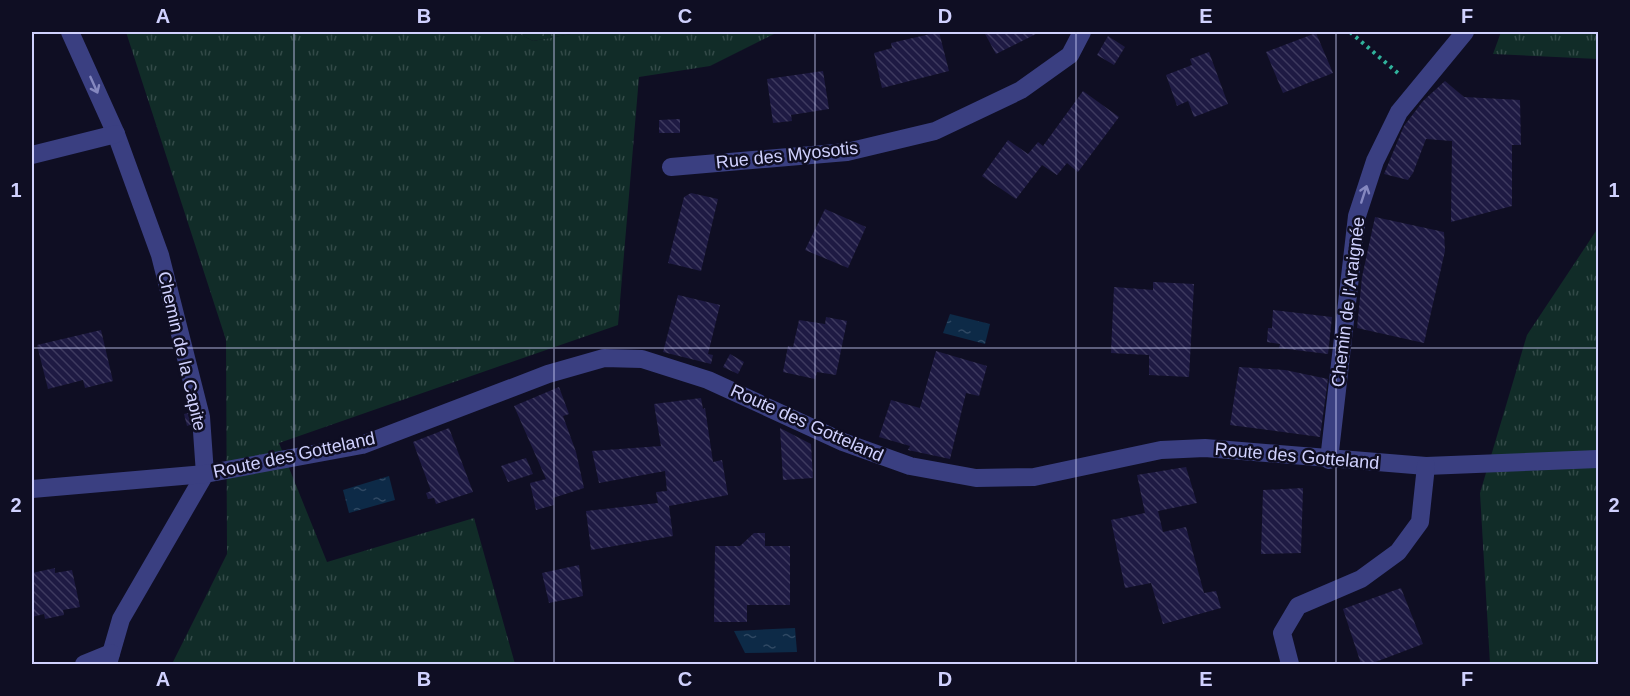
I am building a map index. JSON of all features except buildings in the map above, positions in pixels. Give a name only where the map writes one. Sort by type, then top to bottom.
[{"type":"street","name":"Chemin de la Capite","points":[[70,32],[116,134],[160,255],[201,417],[205,474]]},
{"type":"street","name":"Rue des Myosotis","points":[[671,167],[847,152],[935,131],[1021,90],[1070,55],[1082,32]]},
{"type":"street","name":"Chemin de l'Araignée","points":[[1329,460],[1357,216],[1375,161],[1399,112],[1465,32]]},
{"type":"street","points":[[32,155],[116,134]]},
{"type":"street","name":"Route des Gotteland","points":[[32,489],[205,474],[362,445],[548,375],[604,358],[642,359],[708,380],[843,442],[910,466],[976,478],[1034,477],[1161,450],[1205,448],[1329,460],[1426,466],[1599,459]]},
{"type":"street","points":[[1290,664],[1282,633],[1298,606],[1361,579],[1398,552],[1420,522],[1426,466]]},
{"type":"street","points":[[84,664],[110,659],[121,619],[205,474]]},
{"type":"path","points":[[1350,32],[1417,90]]},
{"type":"green space","points":[[126,32],[516,32],[533,41],[582,32],[778,32],[710,66],[639,77],[618,325],[279,443],[327,562],[474,518],[515,664],[172,664],[227,554],[226,340]]},
{"type":"green space","points":[[516,32],[582,32],[533,41]]},
{"type":"green space","points":[[1501,32],[1598,32],[1598,59],[1493,54]]},
{"type":"green space","points":[[1598,228],[1598,664],[1490,664],[1480,493],[1527,335]]},
{"type":"water","points":[[950,314],[990,324],[985,344],[943,333]]},
{"type":"water","points":[[389,476],[395,500],[349,513],[343,490]]},
{"type":"water","points":[[795,628],[797,652],[745,653],[734,631]]}]
